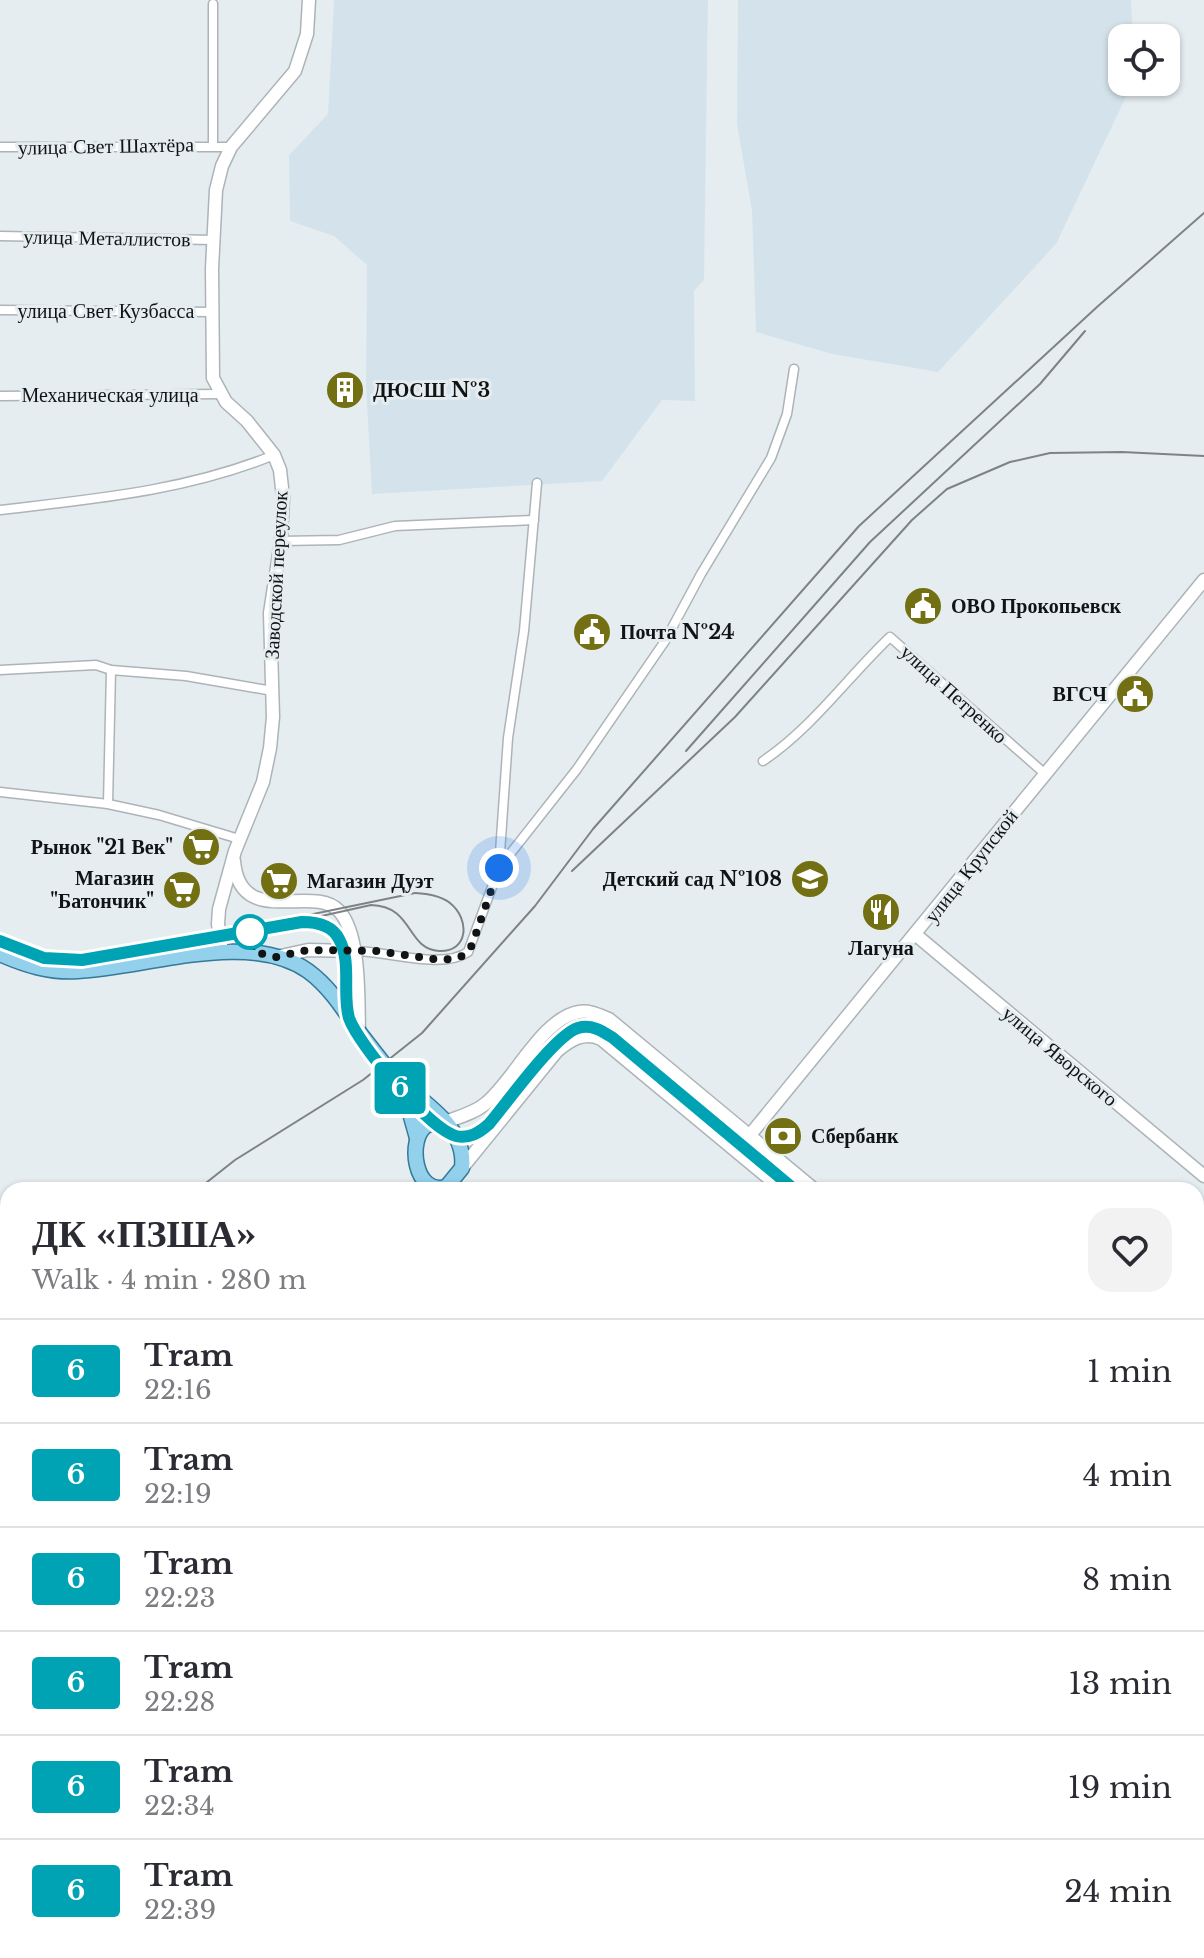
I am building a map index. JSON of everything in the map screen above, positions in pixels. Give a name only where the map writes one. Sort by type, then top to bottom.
[{"type":"main road","points":[[221,394],[213,378],[216,190],[231,147],[295,71],[307,34],[309,0]]},
{"type":"main road","name":"Заводской переулок","points":[[221,394],[274,455],[280,470],[283,497],[281,541],[270,613],[273,691],[270,748],[263,782],[239,839],[219,909],[222,952]]},
{"type":"main road","name":"улица Крупской","points":[[750,1135],[1204,580]]},
{"type":"main road","points":[[234,854],[239,884],[256,897],[326,904],[339,910],[350,932],[354,951],[359,1032]]},
{"type":"main road","name":"улица Яворского","points":[[916,935],[1204,1176]]},
{"type":"main road","points":[[276,957],[308,950],[354,951]]},
{"type":"main road","points":[[0,954],[31,966],[75,971],[222,952],[254,952],[292,962],[321,982],[394,1077],[454,1130],[459,1139],[462,1168]]},
{"type":"main road","points":[[417,1138],[428,1124],[445,1122],[485,1105],[546,1033],[563,1018],[582,1011],[609,1019],[806,1182]]},
{"type":"main road","points":[[451,1182],[553,1055],[571,1040],[587,1035],[601,1039],[773,1182]]},
{"type":"main road","points":[[394,1077],[408,1106],[417,1138],[417,1182]]},
{"type":"main road","points":[[417,1168],[426,1182]]},
{"type":"street","name":"улица Свет Шахтёра","points":[[213,4],[213,145]]},
{"type":"street","name":"улица Свет Шахтёра","points":[[0,147],[231,147]]},
{"type":"street","name":"улица Металлистов","points":[[0,236],[214,240]]},
{"type":"street","name":"улица Свет Кузбасса","points":[[0,310],[212,312]]},
{"type":"street","points":[[499,868],[577,769],[665,641],[701,574],[771,458],[787,414],[794,369]]},
{"type":"street","name":"Механическая улица","points":[[0,396],[221,394]]},
{"type":"street","points":[[0,510],[136,494],[207,479],[274,455]]},
{"type":"street","points":[[354,951],[440,960],[459,958],[472,945],[499,868],[508,738],[524,631],[537,483]]},
{"type":"street","points":[[281,541],[339,540],[395,526],[534,520]]},
{"type":"street","name":"улица Петренко","points":[[763,761],[790,743],[890,637],[1044,773]]},
{"type":"street","points":[[0,670],[96,665],[111,670],[186,676],[273,691]]},
{"type":"street","points":[[108,804],[111,670]]},
{"type":"street","points":[[0,792],[108,804],[159,815],[239,839]]},
{"type":"street","name":"улица Крупской","points":[[736,1151],[750,1135]]},
{"type":"shaded area","points":[[334,0],[708,0],[704,280],[694,291],[695,401],[662,400],[602,481],[372,494],[366,385],[367,265],[334,236],[290,221],[289,155],[328,114]]},
{"type":"shaded area","points":[[738,0],[1131,0],[1132,24],[1108,24],[1108,96],[1126,96],[1056,244],[938,372],[832,354],[756,332],[752,211],[737,124]]},
{"type":"tram line","points":[[0,936],[33,950],[81,955],[226,932],[415,893],[446,900],[461,917],[463,925],[461,940],[456,946],[439,951],[420,943],[395,912],[371,905],[227,937],[82,960],[44,958],[0,941]]},
{"type":"tram line","points":[[315,918],[333,924],[345,938],[350,957],[352,1008],[360,1030],[400,1082],[447,1127],[462,1132],[480,1126],[559,1036],[581,1022],[590,1023],[615,1035],[791,1182]]},
{"type":"tram line","name":"6","points":[[0,941],[44,958],[82,960],[302,922],[320,923],[337,935],[342,945],[347,1011],[353,1028],[410,1099],[443,1131],[461,1137],[478,1133],[559,1040],[574,1029],[592,1027],[613,1038],[785,1182]]},
{"type":"railway","points":[[207,1182],[235,1160],[363,1080],[422,1033],[535,906],[593,829],[859,526],[1204,213]]},
{"type":"railway","points":[[686,751],[870,542],[1040,384],[1085,331]]},
{"type":"railway","points":[[572,871],[735,717],[912,520],[947,489],[1010,462],[1050,453],[1122,452],[1204,456]]},
{"type":"place","name":"ДЮСШ №3","points":[[345,390]]},
{"type":"place","name":"ОВО Прокопьевск","points":[[923,606]]},
{"type":"place","name":"Почта №24","points":[[592,632]]},
{"type":"place","name":"ВГСЧ","points":[[1135,694]]},
{"type":"place","name":"Рынок \"21 Век\"","points":[[201,847]]},
{"type":"place","name":"Детский сад №108","points":[[810,879]]},
{"type":"place","name":"Магазин Дуэт","points":[[279,881]]},
{"type":"place","name":"Магазин \"Батончик\"","points":[[182,890]]},
{"type":"place","name":"Лагуна","points":[[881,912]]},
{"type":"place","name":"Сбербанк","points":[[783,1136]]},
{"type":"route","points":[[250,932],[254,952],[276,957],[308,950],[377,951],[440,960],[459,958],[472,945],[499,868]]}]
